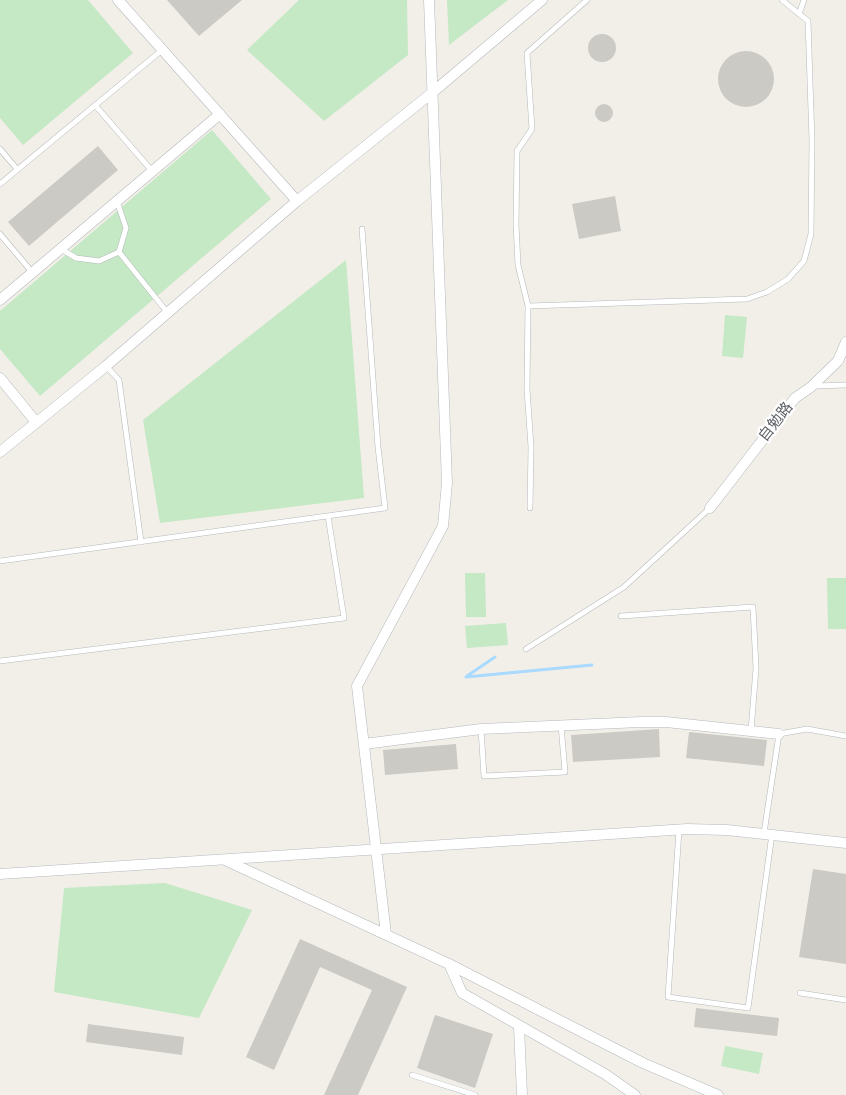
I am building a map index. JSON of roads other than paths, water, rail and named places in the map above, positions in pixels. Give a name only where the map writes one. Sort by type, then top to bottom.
[{"type":"street","points":[[118,0],[297,201]]},
{"type":"street","points":[[386,934],[356,686],[443,526],[447,483],[429,0]]},
{"type":"street","points":[[0,452],[106,366],[297,201],[433,92],[542,0]]},
{"type":"street","points":[[0,300],[220,114]]},
{"type":"street","name":"自勉路","points":[[710,508],[795,398],[811,387],[838,361],[846,342]]},
{"type":"street","points":[[0,378],[36,422]]},
{"type":"street","points":[[364,744],[481,729],[666,722],[779,734]]},
{"type":"street","points":[[0,874],[377,848],[679,830],[727,830],[846,842]]},
{"type":"street","points":[[224,859],[448,964],[643,1062],[718,1095]]},
{"type":"street","points":[[448,964],[462,992],[519,1027],[605,1074],[635,1095]]},
{"type":"street","points":[[519,1027],[522,1095]]},
{"type":"lane","points":[[530,508],[531,447],[526,389],[528,306],[518,265],[516,224],[517,151],[532,129],[527,53],[587,0]]},
{"type":"lane","points":[[528,306],[642,304],[747,298],[767,292],[788,279],[804,261],[811,234],[812,141],[808,21],[782,0]]},
{"type":"lane","points":[[799,14],[804,0]]},
{"type":"lane","points":[[0,184],[162,50]]},
{"type":"lane","points":[[95,105],[152,171]]},
{"type":"lane","points":[[0,149],[17,169]]},
{"type":"lane","points":[[60,249],[76,258],[99,261],[119,252],[126,228],[117,201]]},
{"type":"lane","points":[[0,561],[385,508],[378,447],[362,229]]},
{"type":"lane","points":[[0,234],[32,272]]},
{"type":"lane","points":[[119,252],[168,313]]},
{"type":"lane","points":[[106,366],[119,380],[141,542]]},
{"type":"lane","points":[[811,387],[846,385]]},
{"type":"lane","points":[[526,648],[624,587],[710,508]]},
{"type":"lane","points":[[0,661],[344,618],[328,516]]},
{"type":"lane","points":[[621,616],[753,607],[756,668],[751,731]]},
{"type":"lane","points":[[481,729],[484,776],[493,776],[565,772],[561,725]]},
{"type":"lane","points":[[679,830],[668,997],[748,1008],[779,734],[807,729],[846,736]]},
{"type":"lane","points":[[800,993],[846,1000]]},
{"type":"lane","points":[[412,1074],[474,1095]]},
{"type":"waterway","points":[[467,676],[495,657]]},
{"type":"waterway","points":[[466,677],[592,665]]}]
